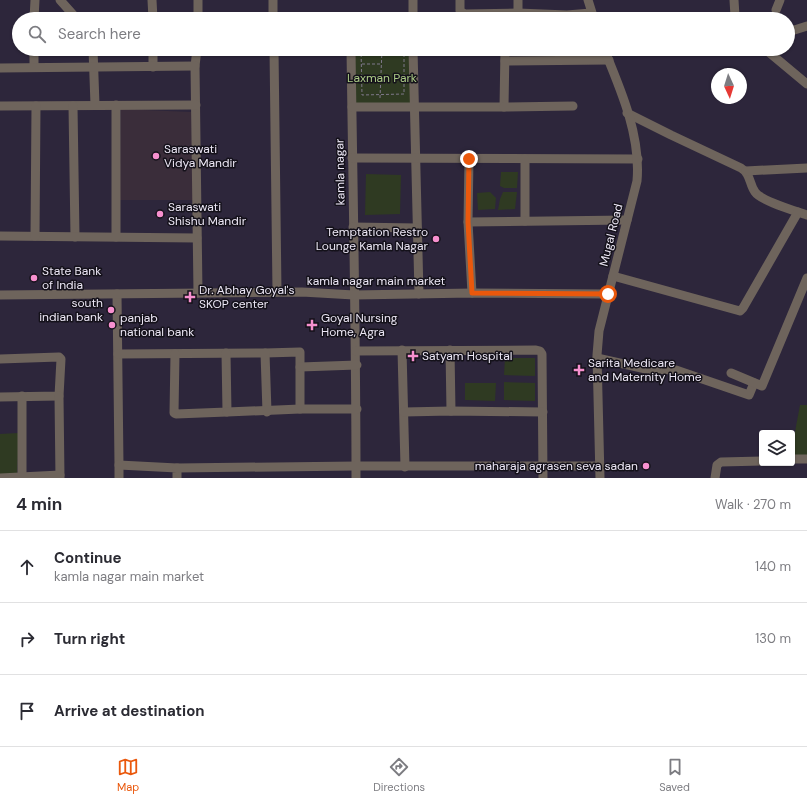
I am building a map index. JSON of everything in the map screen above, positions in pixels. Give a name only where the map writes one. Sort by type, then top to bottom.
[{"type":"street","points":[[34,12],[35,0]]},
{"type":"street","points":[[60,0],[71,12]]},
{"type":"street","points":[[152,0],[152,12]]},
{"type":"street","points":[[198,0],[198,12]]},
{"type":"street","points":[[273,0],[273,12]]},
{"type":"street","points":[[413,0],[413,12]]},
{"type":"street","points":[[460,0],[460,11],[462,12]]},
{"type":"street","points":[[518,0],[518,12]]},
{"type":"street","points":[[588,0],[591,12]]},
{"type":"street","points":[[734,0],[735,12]]},
{"type":"street","points":[[776,10],[780,0]]},
{"type":"street","points":[[795,30],[807,26]]},
{"type":"street","points":[[34,56],[34,68]]},
{"type":"street","points":[[93,56],[95,106]]},
{"type":"street","points":[[153,56],[153,67]]},
{"type":"street","points":[[196,56],[195,66],[198,293]]},
{"type":"street","points":[[274,56],[277,292]]},
{"type":"street","name":"kamla nagar","points":[[351,56],[354,295],[357,365],[356,466]]},
{"type":"street","points":[[413,56],[419,294]]},
{"type":"street","points":[[504,107],[505,56]]},
{"type":"street","name":"Mugal Road","points":[[600,478],[597,358],[599,331],[637,181],[638,159],[628,112],[607,56]]},
{"type":"street","points":[[773,56],[807,84]]},
{"type":"street","points":[[505,61],[609,60]]},
{"type":"street","points":[[0,68],[195,66]]},
{"type":"street","points":[[116,105],[116,237]]},
{"type":"street","points":[[0,106],[196,105]]},
{"type":"street","points":[[35,236],[36,106]]},
{"type":"street","points":[[73,106],[75,237]]},
{"type":"street","points":[[352,107],[574,106]]},
{"type":"street","points":[[628,112],[746,170],[807,168]]},
{"type":"street","points":[[352,158],[638,159]]},
{"type":"street","points":[[469,159],[468,222],[472,293]]},
{"type":"street","points":[[525,159],[525,221]]},
{"type":"street","points":[[746,170],[754,191],[760,197],[807,215]]},
{"type":"street","points":[[613,276],[740,311],[798,212]]},
{"type":"street","points":[[468,222],[628,220]]},
{"type":"street","points":[[353,227],[417,228]]},
{"type":"street","points":[[0,236],[198,238]]},
{"type":"street","points":[[731,373],[762,386],[804,292],[807,278]]},
{"type":"street","name":"kamla nagar main market","points":[[0,295],[277,292],[354,295],[472,293],[608,294]]},
{"type":"street","points":[[117,294],[119,478]]},
{"type":"street","points":[[402,350],[405,467]]},
{"type":"street","points":[[450,350],[451,411]]},
{"type":"street","points":[[356,351],[540,351],[542,354],[543,478]]},
{"type":"street","points":[[118,354],[300,352],[300,409]]},
{"type":"street","points":[[226,353],[227,412]]},
{"type":"street","points":[[265,353],[267,412]]},
{"type":"street","points":[[175,354],[174,414],[267,412],[300,409],[357,409]]},
{"type":"street","points":[[0,359],[60,358],[60,476],[22,476],[0,478]]},
{"type":"street","points":[[597,358],[646,369],[676,370],[750,395],[754,383]]},
{"type":"street","points":[[300,367],[357,365]]},
{"type":"street","points":[[0,396],[59,396]]},
{"type":"street","points":[[22,396],[22,476]]},
{"type":"street","points":[[404,412],[543,412]]},
{"type":"street","points":[[795,459],[807,459]]},
{"type":"street","points":[[716,478],[717,465],[721,462],[759,460]]},
{"type":"street","points":[[119,465],[177,468],[599,466]]},
{"type":"street","points":[[356,466],[356,478]]},
{"type":"street","points":[[177,468],[177,478]]},
{"type":"path","points":[[361,56],[362,95],[404,94],[404,56]]},
{"type":"path","points":[[381,94],[382,56]]},
{"type":"path","points":[[361,64],[381,64]]},
{"type":"shaded area","name":"Saraswati Vidya Mandir","points":[[121,109],[191,112],[193,200],[120,200]]},
{"type":"green space","name":"Laxman Park","points":[[351,56],[413,56],[414,107],[352,107]]},
{"type":"green space","points":[[501,172],[518,172],[517,188],[504,188],[500,186]]},
{"type":"green space","points":[[366,174],[401,175],[400,214],[365,215]]},
{"type":"green space","points":[[490,192],[496,198],[495,209],[478,210],[477,193]]},
{"type":"green space","points":[[503,192],[517,192],[515,209],[498,210]]},
{"type":"green space","points":[[505,358],[535,358],[535,376],[504,375]]},
{"type":"green space","points":[[504,382],[535,383],[535,401],[504,400]]},
{"type":"green space","points":[[465,383],[496,383],[495,401],[465,400]]},
{"type":"green space","points":[[800,405],[807,405],[807,459],[795,459],[795,432]]},
{"type":"green space","points":[[19,433],[17,476],[0,476],[0,434]]},
{"type":"place","name":"Saraswati Vidya Mandir","points":[[156,156]]},
{"type":"place","name":"Saraswati Shishu Mandir","points":[[160,214]]},
{"type":"place","name":"Temptation Restro Lounge Kamla Nagar","points":[[436,239]]},
{"type":"place","name":"State Bank of India","points":[[34,278]]},
{"type":"place","name":"Dr. Abhay Goyal's SKOP center","points":[[190,297]]},
{"type":"place","name":"south indian bank","points":[[111,310]]},
{"type":"place","name":"panjab national bank","points":[[112,325]]},
{"type":"place","name":"Goyal Nursing Home, Agra","points":[[312,325]]},
{"type":"place","name":"Satyam Hospital","points":[[413,356]]},
{"type":"place","name":"Sarita Medicare and Maternity Home","points":[[579,370]]},
{"type":"place","name":"maharaja agrasen seva sadan","points":[[646,466]]},
{"type":"route","points":[[469,159],[468,222],[472,293],[608,294]]}]
